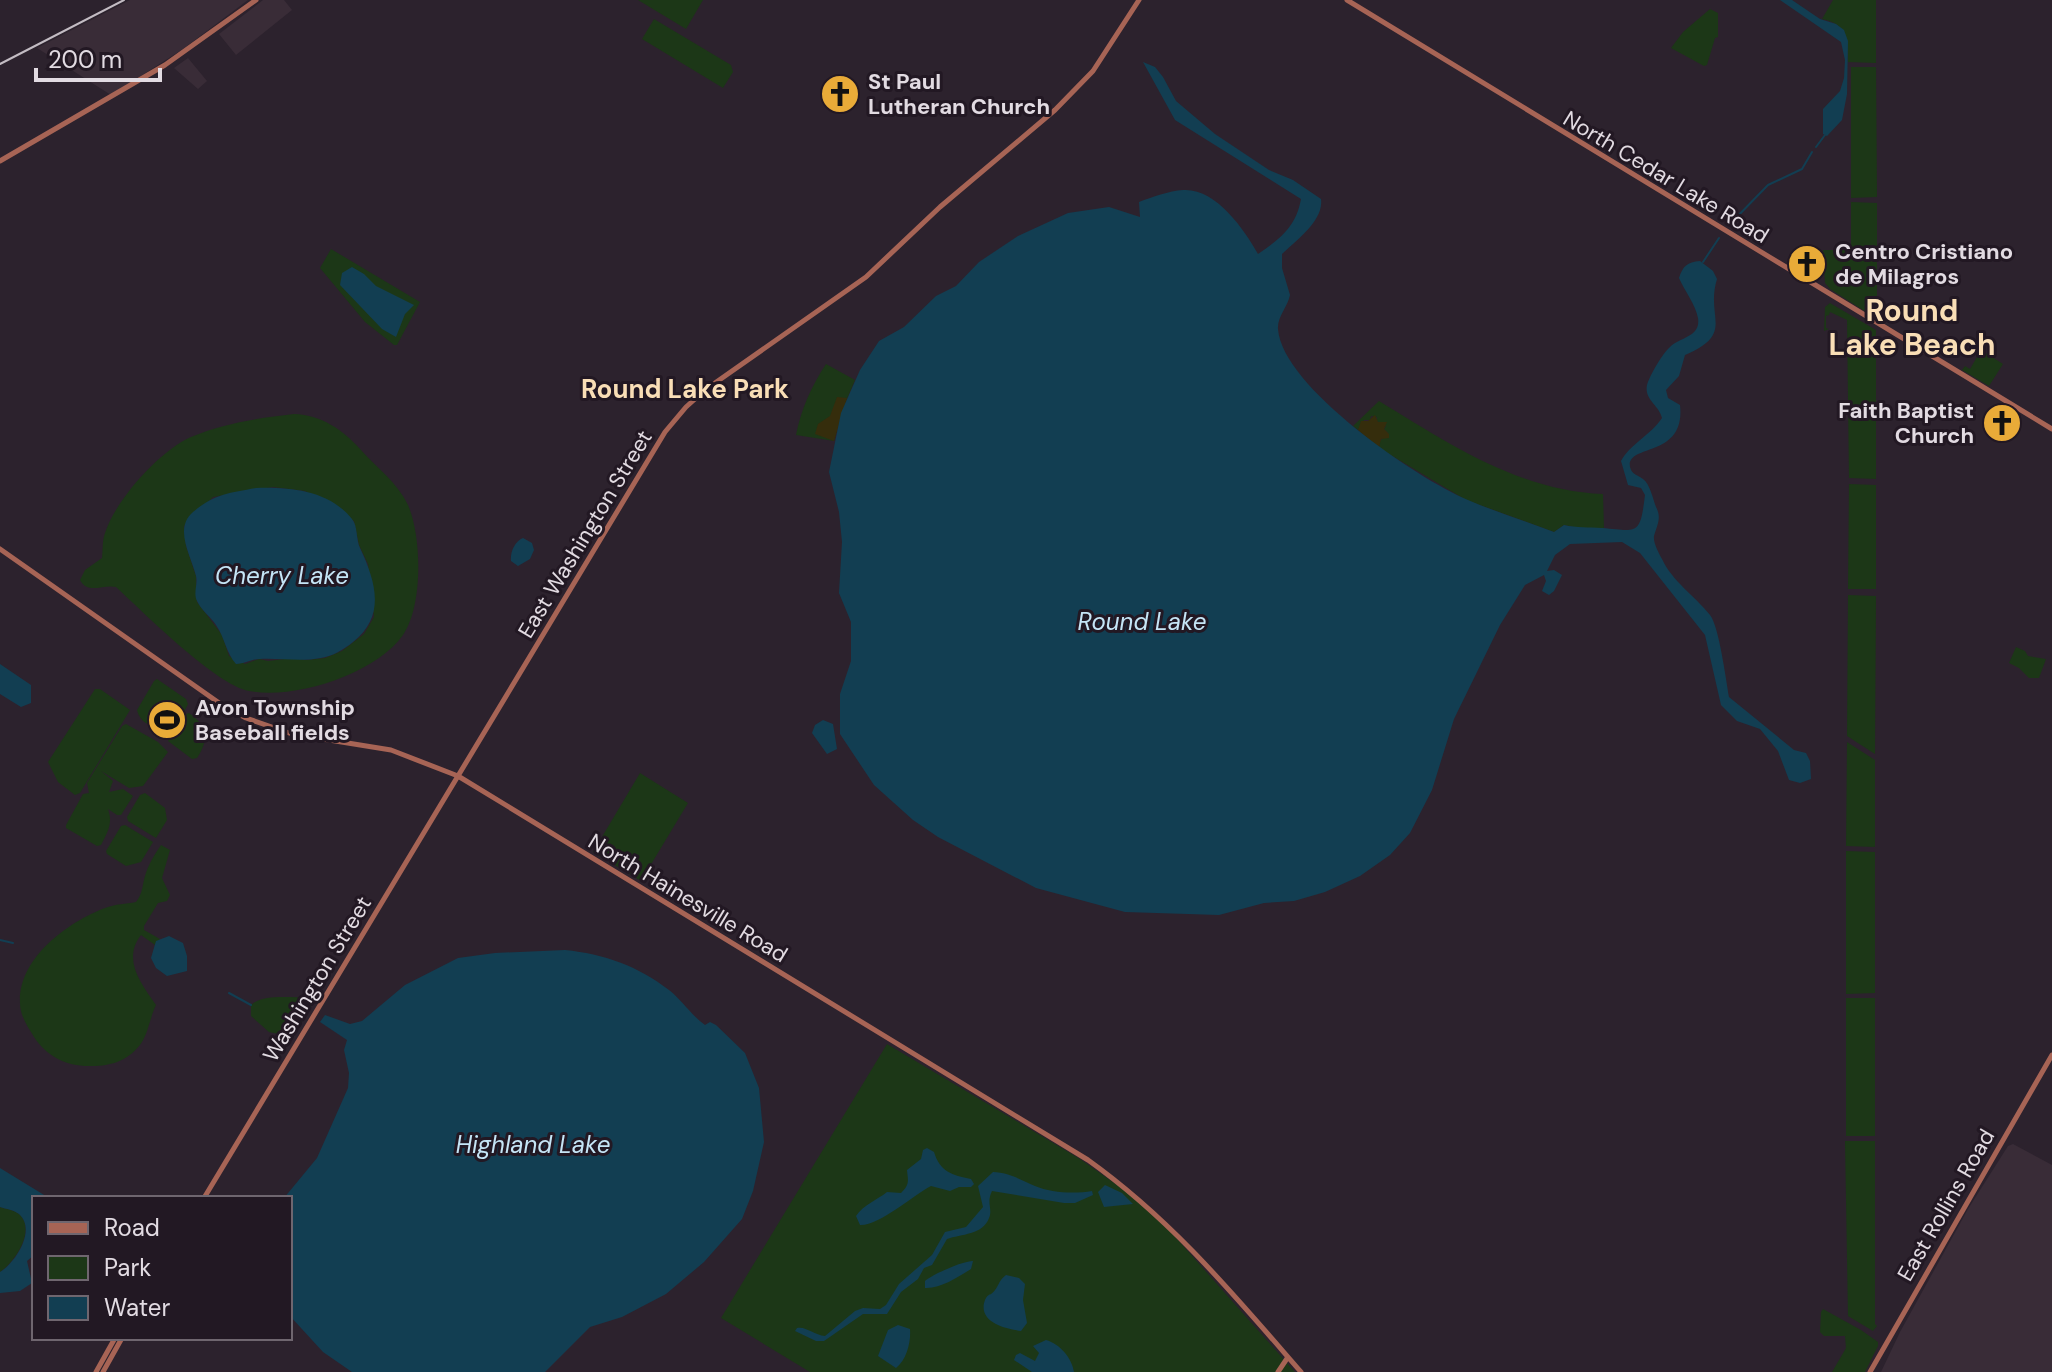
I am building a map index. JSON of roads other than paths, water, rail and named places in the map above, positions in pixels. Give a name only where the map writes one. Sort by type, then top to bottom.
[{"type":"main road","points":[[0,161],[165,65],[256,0]]},
{"type":"main road","name":"East Washington Street","points":[[458,776],[665,432],[686,407],[705,390],[866,277],[961,189],[1055,110],[1079,87],[1112,45],[1139,0]]},
{"type":"main road","name":"North Cedar Lake Road","points":[[1347,0],[2052,429]]},
{"type":"main road","name":"North Hainesville Road","points":[[0,549],[222,705],[246,718],[292,734],[391,750],[458,776],[1088,1160],[1117,1180],[1172,1227],[1301,1372]]},
{"type":"main road","name":"Washington Street","points":[[205,1196],[458,776]]},
{"type":"main road","name":"East Rollins Road","points":[[1870,1372],[2052,1055]]},
{"type":"main road","points":[[96,1372],[114,1340]]},
{"type":"main road","points":[[103,1372],[121,1340]]},
{"type":"main road","points":[[1278,1372],[1288,1357]]},
{"type":"water","points":[[1780,0],[1792,0],[1820,19],[1836,24],[1844,30],[1848,41],[1847,94],[1842,120],[1827,136],[1823,134],[1823,109],[1840,91],[1844,78],[1845,60],[1841,42]]},
{"type":"water","name":"Round Lake","points":[[1143,62],[1155,67],[1176,101],[1215,134],[1269,170],[1293,180],[1321,199],[1321,207],[1313,223],[1282,254],[1282,268],[1290,295],[1278,329],[1285,352],[1302,377],[1356,428],[1418,473],[1468,500],[1554,532],[1564,525],[1630,530],[1639,524],[1645,495],[1641,488],[1628,485],[1621,461],[1662,418],[1647,390],[1653,370],[1667,350],[1693,333],[1698,324],[1695,307],[1679,278],[1682,270],[1686,265],[1700,261],[1713,271],[1717,279],[1714,332],[1701,347],[1685,355],[1679,376],[1666,390],[1668,398],[1680,405],[1679,422],[1674,434],[1666,442],[1637,455],[1631,460],[1630,467],[1648,484],[1658,511],[1654,536],[1656,548],[1672,574],[1713,621],[1729,697],[1794,750],[1806,753],[1810,761],[1811,779],[1800,783],[1789,780],[1778,751],[1760,729],[1737,721],[1721,705],[1705,635],[1640,553],[1622,542],[1570,544],[1555,555],[1547,571],[1554,570],[1562,575],[1554,591],[1549,595],[1542,591],[1546,581],[1544,575],[1525,585],[1500,625],[1454,719],[1432,790],[1410,833],[1390,855],[1360,876],[1325,892],[1219,915],[1125,912],[1036,888],[938,837],[913,820],[874,785],[840,734],[840,694],[851,661],[851,622],[839,593],[842,542],[839,512],[829,472],[841,413],[860,370],[879,341],[904,327],[936,296],[956,286],[979,262],[1018,236],[1068,213],[1109,207],[1140,217],[1139,202],[1172,192],[1195,191],[1228,212],[1258,254],[1286,231],[1299,209],[1301,199],[1175,120]]},
{"type":"water","points":[[352,267],[376,286],[414,305],[405,314],[396,337],[382,329],[340,285],[342,273]]},
{"type":"water","name":"Cherry Lake","points":[[256,488],[282,488],[320,496],[343,509],[354,522],[374,586],[374,610],[363,632],[338,652],[313,659],[260,659],[236,664],[216,625],[197,601],[196,576],[184,535],[187,519],[215,498]]},
{"type":"water","points":[[523,538],[532,543],[534,550],[530,559],[518,566],[511,561],[511,554],[515,544]]},
{"type":"water","points":[[0,664],[31,685],[31,703],[21,707],[0,694]]},
{"type":"water","points":[[823,720],[833,724],[837,749],[827,754],[812,733],[815,725]]},
{"type":"water","points":[[169,936],[183,943],[187,971],[167,976],[156,968],[151,958],[156,941]]},
{"type":"water","name":"Highland Lake","points":[[565,950],[607,958],[645,974],[674,994],[705,1025],[710,1022],[716,1025],[745,1053],[759,1088],[764,1142],[753,1191],[742,1219],[704,1262],[666,1294],[622,1317],[590,1327],[545,1372],[352,1372],[323,1352],[292,1318],[292,1196],[286,1196],[317,1158],[348,1088],[349,1073],[344,1050],[347,1040],[320,1022],[325,1015],[350,1024],[362,1021],[405,985],[458,958]]},
{"type":"water","points":[[927,1148],[934,1152],[943,1168],[971,1179],[974,1184],[950,1191],[931,1186],[886,1216],[860,1225],[856,1216],[862,1209],[887,1192],[901,1193],[904,1190],[908,1182],[907,1170],[921,1159],[923,1150]]},
{"type":"water","points":[[0,1168],[46,1196],[32,1196],[32,1257],[27,1261],[32,1283],[20,1291],[0,1293],[0,1272],[22,1246],[26,1229],[19,1214],[0,1207]]},
{"type":"water","points":[[993,1172],[1010,1175],[1048,1190],[1071,1193],[1092,1191],[1093,1195],[1075,1203],[1064,1203],[992,1191],[986,1224],[977,1231],[947,1239],[932,1265],[924,1268],[918,1279],[901,1292],[887,1314],[863,1314],[824,1341],[816,1341],[795,1331],[804,1328],[825,1336],[855,1311],[880,1309],[886,1305],[899,1284],[932,1255],[945,1232],[966,1227],[983,1207],[978,1186]]},
{"type":"water","points":[[1105,1185],[1122,1193],[1133,1204],[1104,1207],[1098,1192]]},
{"type":"water","points":[[973,1261],[971,1269],[955,1279],[937,1287],[925,1288],[925,1281],[934,1275]]},
{"type":"water","points":[[1006,1275],[1019,1278],[1025,1284],[1023,1300],[1027,1323],[1021,1331],[1000,1326],[985,1314],[985,1300]]},
{"type":"water","points":[[898,1325],[910,1329],[910,1334],[906,1355],[896,1368],[878,1356],[888,1330]]},
{"type":"water","points":[[1046,1340],[1064,1352],[1074,1372],[1032,1372],[1014,1360],[1020,1353],[1035,1361],[1039,1353],[1033,1346]]},
{"type":"waterway","points":[[1816,147],[1825,135]]},
{"type":"waterway","points":[[1730,224],[1768,185],[1802,169],[1812,152]]},
{"type":"waterway","points":[[1703,262],[1719,238]]},
{"type":"waterway","points":[[0,940],[13,943]]},
{"type":"waterway","points":[[229,993],[251,1005]]},
{"type":"railway","points":[[0,64],[124,0]]},
{"type":"place","name":"St Paul Lutheran Church","points":[[840,94]]},
{"type":"place","name":"Centro Cristiano de Milagros","points":[[1807,264]]},
{"type":"place","name":"Faith Baptist Church","points":[[2002,423]]},
{"type":"place","name":"Avon Township Baseball fields","points":[[167,720]]},
{"type":"district","name":"Round Lake Beach","points":[[1912,327]]},
{"type":"district","name":"Round Lake Park","points":[[685,389]]}]
